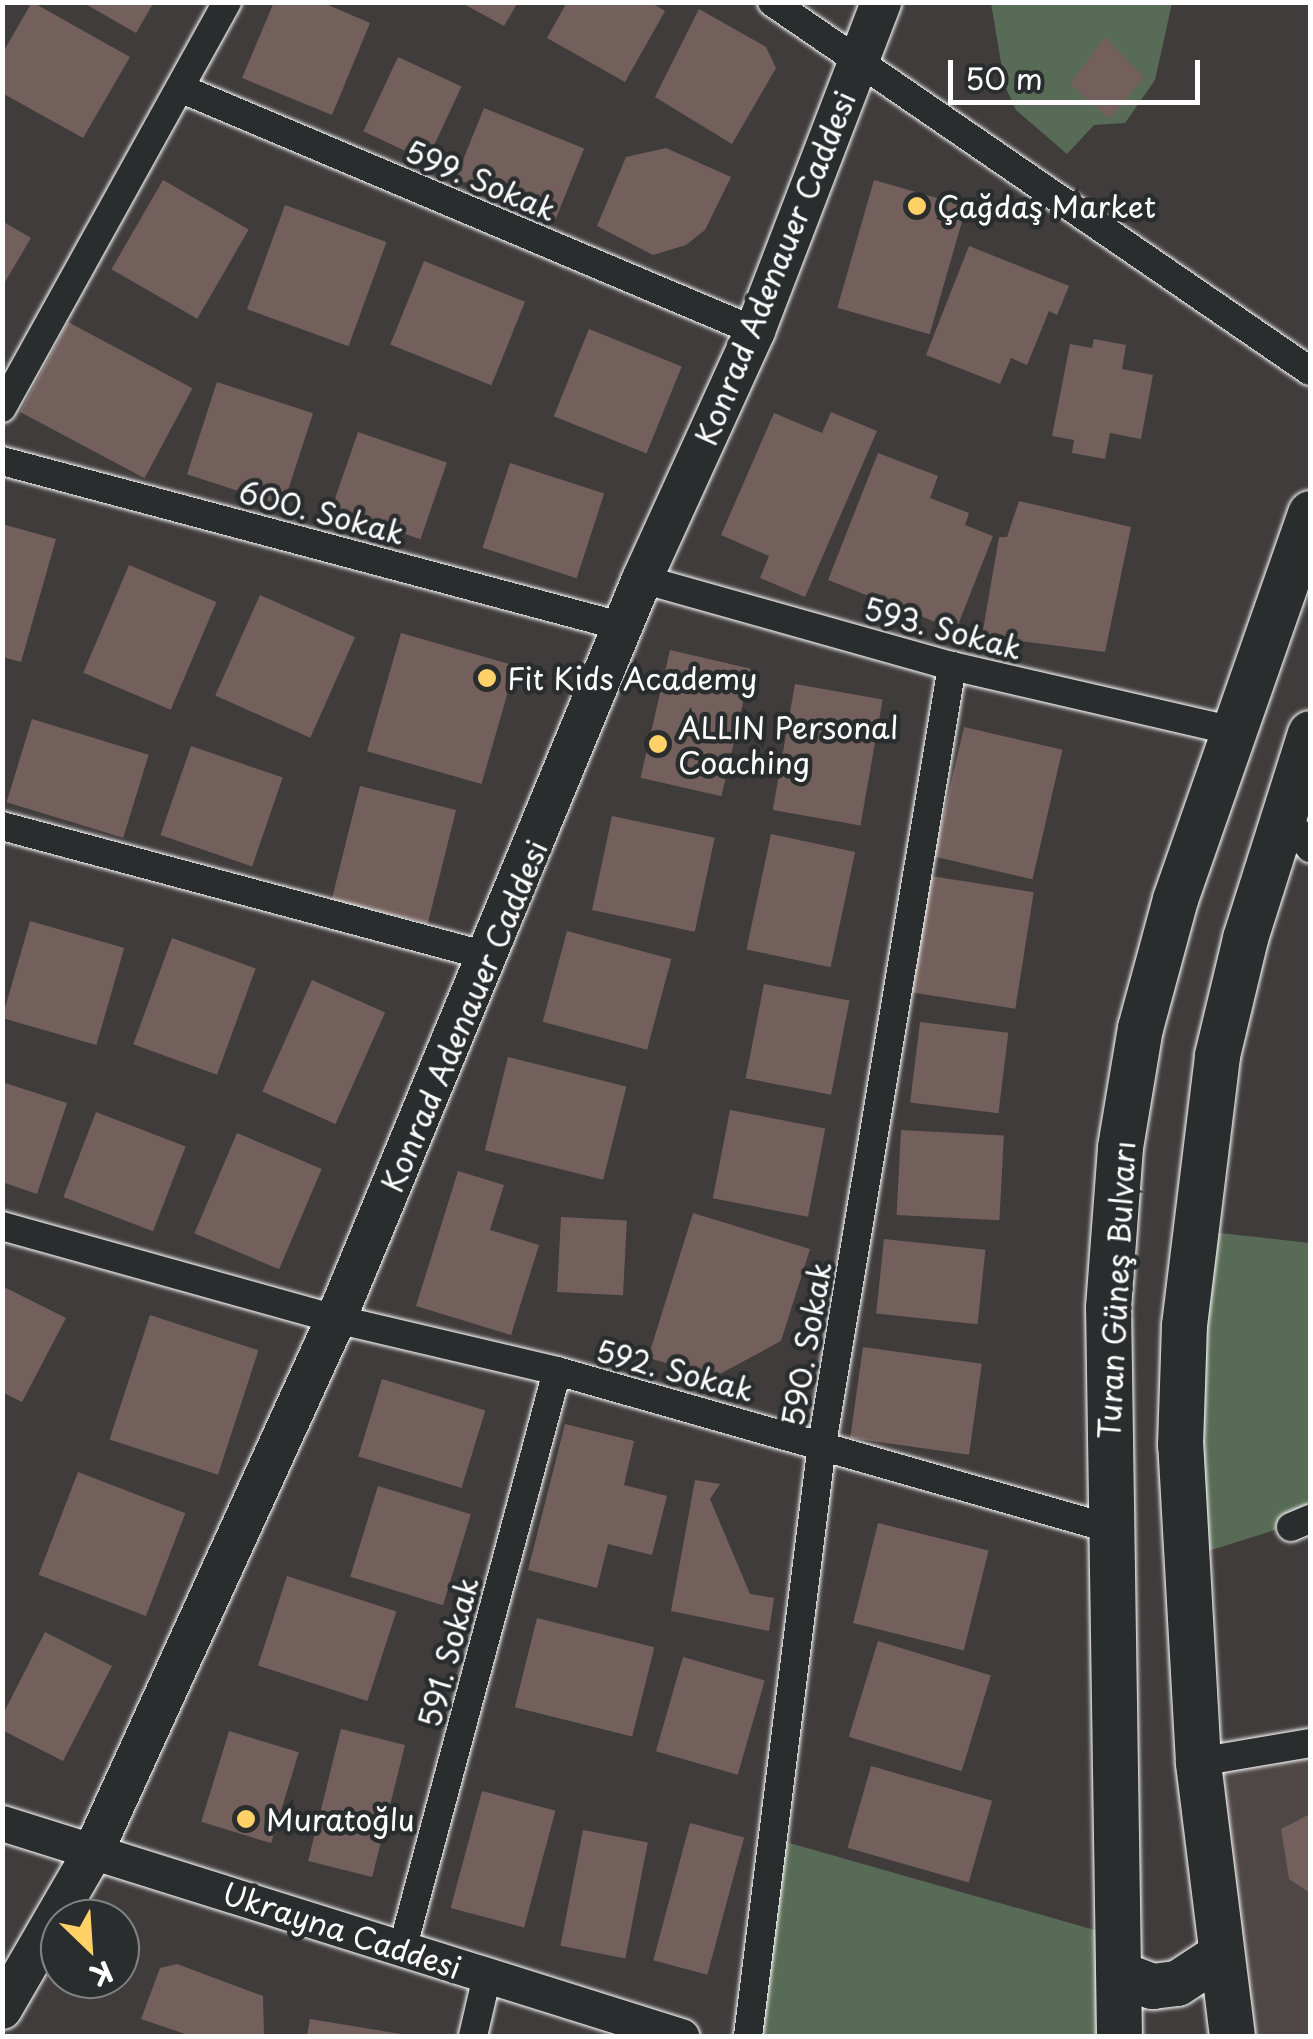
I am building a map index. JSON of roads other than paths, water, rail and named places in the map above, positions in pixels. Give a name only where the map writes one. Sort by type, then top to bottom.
[{"type":"main road","name":"Konrad Adenauer Caddesi","points":[[2,2010],[94,1850],[336,1319],[491,958],[642,579],[755,331],[880,2]]},
{"type":"main road","name":"Turan Güneş Bulvarı","points":[[1118,2036],[1123,1975],[1108,1528],[1108,1307],[1120,1147],[1140,1028],[1230,730],[1310,514]]},
{"type":"main road","points":[[1232,2036],[1198,1762],[1180,1446],[1184,1324],[1217,1055],[1282,812],[1310,732]]},
{"type":"main road","points":[[1123,1975],[1152,1986],[1176,1983],[1220,1955]]},
{"type":"street","points":[[2,408],[182,90],[227,2]]},
{"type":"street","points":[[772,2],[1310,371]]},
{"type":"street","name":"599. Sokak","points":[[182,90],[755,331]]},
{"type":"street","name":"600. Sokak","points":[[2,460],[624,627]]},
{"type":"street","name":"593. Sokak","points":[[642,579],[952,666],[1230,730]]},
{"type":"street","name":"590. Sokak","points":[[748,2036],[822,1444],[952,666]]},
{"type":"street","points":[[1282,812],[1310,848]]},
{"type":"street","points":[[2,826],[491,958]]},
{"type":"street","name":"592. Sokak","points":[[2,1226],[336,1319],[557,1372],[822,1444],[1108,1528]]},
{"type":"street","name":"591. Sokak","points":[[402,1950],[557,1372]]},
{"type":"street","points":[[1198,1762],[1310,1743]]},
{"type":"street","name":"Ukrayna Caddesi","points":[[2,1823],[681,2036]]},
{"type":"street","points":[[473,2036],[487,1976]]},
{"type":"place","name":"Çağdaş Market","points":[[917,206]]},
{"type":"place","name":"Fit Kids Academy","points":[[487,678]]},
{"type":"place","name":"ALLIN Personal Coaching","points":[[658,744]]},
{"type":"place","name":"Muratoğlu","points":[[246,1819]]}]
